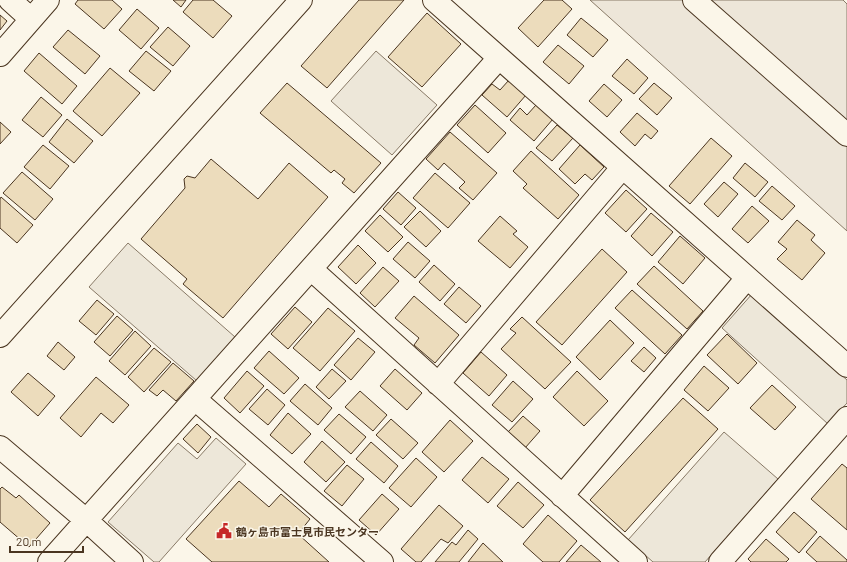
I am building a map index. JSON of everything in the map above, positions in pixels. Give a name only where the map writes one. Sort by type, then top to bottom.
[{"type":"street","points":[[10,0],[31,19]]},
{"type":"street","points":[[0,55],[48,0]]},
{"type":"street","points":[[0,336],[301,0]]},
{"type":"street","points":[[434,0],[847,366]]},
{"type":"street","points":[[694,0],[847,135]]},
{"type":"street","points":[[49,562],[499,58]]},
{"type":"street","points":[[438,384],[622,168]]},
{"type":"street","points":[[311,269],[636,562]]},
{"type":"street","points":[[562,496],[747,278]]},
{"type":"street","points":[[195,398],[377,560]]},
{"type":"street","points":[[720,562],[847,418]]},
{"type":"street","points":[[0,447],[86,520],[132,562]]},
{"type":"shaded area","points":[[590,0],[843,0],[847,4],[847,231]]},
{"type":"shaded area","points":[[376,51],[437,105],[392,155],[331,101]]},
{"type":"shaded area","points":[[128,243],[235,337],[197,381],[89,287]]},
{"type":"shaded area","points":[[752,294],[847,380],[847,403],[828,424],[722,328]]},
{"type":"shaded area","points":[[724,432],[778,479],[705,562],[653,562],[628,540]]},
{"type":"shaded area","points":[[216,438],[246,464],[159,562],[154,562],[108,522],[178,443],[197,459]]},
{"type":"building","points":[[78,0],[112,0],[122,9],[104,29],[75,4]]},
{"type":"building","points":[[173,0],[186,0],[181,7]]},
{"type":"building","points":[[193,0],[213,0],[232,16],[213,38],[183,12]]},
{"type":"building","points":[[359,0],[404,0],[327,88],[301,66]]},
{"type":"building","points":[[544,0],[562,0],[572,9],[538,47],[518,28]]},
{"type":"building","points":[[137,9],[159,28],[141,49],[119,30]]},
{"type":"building","points":[[427,13],[461,44],[422,87],[388,57]]},
{"type":"building","points":[[0,15],[7,21],[0,30]]},
{"type":"building","points":[[581,18],[608,40],[593,57],[567,35]]},
{"type":"building","points":[[168,27],[190,46],[173,66],[150,47]]},
{"type":"building","points":[[68,30],[100,56],[85,74],[53,47]]},
{"type":"building","points":[[558,45],[584,66],[569,84],[543,62]]},
{"type":"building","points":[[146,51],[171,71],[154,91],[129,71]]},
{"type":"building","points":[[39,53],[77,86],[62,104],[24,71]]},
{"type":"building","points":[[627,59],[648,78],[634,94],[612,76]]},
{"type":"building","points":[[110,68],[140,93],[102,136],[73,111]]},
{"type":"building","points":[[509,80],[526,95],[507,117],[482,95],[492,84],[500,90]]},
{"type":"building","points":[[287,83],[381,163],[354,193],[342,183],[345,179],[334,170],[331,173],[260,113]]},
{"type":"building","points":[[654,83],[672,98],[657,115],[639,99]]},
{"type":"building","points":[[604,84],[622,100],[607,117],[589,101]]},
{"type":"building","points":[[41,97],[62,115],[43,137],[22,120]]},
{"type":"building","points":[[475,105],[506,133],[488,153],[457,125]]},
{"type":"building","points":[[536,105],[553,119],[534,141],[510,120],[520,108],[527,115]]},
{"type":"building","points":[[637,113],[658,131],[651,139],[645,134],[635,146],[620,132]]},
{"type":"building","points":[[67,119],[93,141],[74,163],[49,142]]},
{"type":"building","points":[[0,122],[11,132],[0,144]]},
{"type":"building","points":[[557,125],[573,138],[552,161],[536,148]]},
{"type":"building","points":[[450,132],[497,173],[473,200],[459,188],[465,182],[444,163],[438,170],[426,159]]},
{"type":"building","points":[[711,138],[732,156],[690,204],[669,186]]},
{"type":"building","points":[[43,145],[69,166],[50,189],[24,167]]},
{"type":"building","points":[[580,145],[604,167],[592,180],[585,174],[575,184],[559,169]]},
{"type":"building","points":[[531,151],[579,195],[558,219],[523,188],[527,184],[513,171]]},
{"type":"building","points":[[211,159],[258,199],[289,163],[328,197],[223,318],[183,284],[187,279],[141,239],[185,188],[184,179],[187,176],[195,178]]},
{"type":"building","points":[[745,163],[768,182],[755,197],[733,178]]},
{"type":"building","points":[[22,172],[53,199],[35,220],[3,193]]},
{"type":"building","points":[[435,173],[470,203],[448,228],[413,198]]},
{"type":"building","points":[[724,182],[738,194],[718,217],[704,204]]},
{"type":"building","points":[[772,186],[795,206],[782,220],[759,201]]},
{"type":"building","points":[[626,190],[647,209],[626,232],[605,213]]},
{"type":"building","points":[[398,192],[416,208],[401,225],[383,209]]},
{"type":"building","points":[[1,197],[33,225],[17,243],[0,228]]},
{"type":"building","points":[[752,206],[769,221],[748,243],[732,229]]},
{"type":"building","points":[[420,211],[441,231],[426,247],[404,227]]},
{"type":"building","points":[[651,213],[673,232],[652,256],[631,236]]},
{"type":"building","points":[[380,215],[403,237],[388,252],[365,231]]},
{"type":"building","points":[[500,216],[517,231],[513,234],[528,247],[510,268],[478,241]]},
{"type":"building","points":[[797,220],[815,235],[811,240],[825,253],[802,280],[777,259],[787,249],[778,242]]},
{"type":"building","points":[[680,236],[705,258],[683,284],[658,262]]},
{"type":"building","points":[[408,242],[430,261],[415,278],[393,259]]},
{"type":"building","points":[[358,245],[376,263],[356,284],[338,267]]},
{"type":"building","points":[[602,249],[627,272],[562,345],[536,322]]},
{"type":"building","points":[[434,265],[455,284],[440,301],[419,282]]},
{"type":"building","points":[[654,266],[703,311],[687,329],[637,284]]},
{"type":"building","points":[[383,267],[399,281],[375,307],[360,293]]},
{"type":"building","points":[[459,287],[481,306],[466,323],[444,304]]},
{"type":"building","points":[[632,290],[682,335],[665,354],[615,308]]},
{"type":"building","points":[[414,296],[459,335],[435,363],[414,345],[419,338],[395,318]]},
{"type":"building","points":[[97,300],[114,314],[96,335],[79,321]]},
{"type":"building","points":[[295,307],[312,322],[288,349],[271,334]]},
{"type":"building","points":[[328,308],[355,331],[320,371],[293,348]]},
{"type":"building","points":[[117,316],[133,330],[110,356],[94,342]]},
{"type":"building","points":[[522,317],[571,362],[545,389],[501,349],[516,333],[510,329]]},
{"type":"building","points":[[610,320],[634,343],[600,380],[576,357]]},
{"type":"building","points":[[135,331],[151,346],[125,375],[109,361]]},
{"type":"building","points":[[727,334],[757,363],[738,384],[707,355]]},
{"type":"building","points":[[358,338],[375,352],[351,380],[334,365]]},
{"type":"building","points":[[58,342],[75,357],[64,370],[47,356]]},
{"type":"building","points":[[644,347],[656,358],[644,372],[631,361]]},
{"type":"building","points":[[154,348],[171,362],[144,392],[128,377]]},
{"type":"building","points":[[269,351],[299,378],[284,394],[254,368]]},
{"type":"building","points":[[481,352],[507,375],[489,396],[463,373]]},
{"type":"building","points":[[173,363],[194,381],[176,401],[163,390],[157,396],[149,390]]},
{"type":"building","points":[[704,366],[729,388],[708,411],[684,390]]},
{"type":"building","points":[[332,369],[346,381],[329,399],[316,387]]},
{"type":"building","points":[[395,369],[422,393],[407,410],[380,386]]},
{"type":"building","points":[[247,371],[264,386],[240,413],[224,398]]},
{"type":"building","points":[[577,371],[608,401],[584,426],[553,397]]},
{"type":"building","points":[[28,373],[55,396],[38,416],[11,392]]},
{"type":"building","points":[[96,377],[129,405],[113,423],[101,413],[81,437],[60,418]]},
{"type":"building","points":[[513,381],[533,399],[512,422],[492,405]]},
{"type":"building","points":[[305,384],[332,408],[318,425],[290,401]]},
{"type":"building","points":[[772,385],[796,407],[775,430],[750,408]]},
{"type":"building","points":[[267,389],[285,405],[268,425],[249,409]]},
{"type":"building","points":[[360,391],[387,415],[373,431],[345,407]]},
{"type":"building","points":[[683,398],[718,429],[625,532],[590,500]]},
{"type":"building","points":[[288,413],[311,434],[292,454],[270,435]]},
{"type":"building","points":[[339,414],[366,437],[351,454],[324,430]]},
{"type":"building","points":[[523,416],[540,431],[525,448],[508,432]]},
{"type":"building","points":[[391,419],[418,443],[403,459],[376,435]]},
{"type":"building","points":[[450,420],[473,441],[444,472],[422,452]]},
{"type":"building","points":[[197,424],[211,437],[198,453],[183,439]]},
{"type":"building","points":[[322,441],[345,462],[326,482],[304,462]]},
{"type":"building","points":[[371,442],[398,466],[384,483],[356,459]]},
{"type":"building","points":[[482,457],[509,479],[488,503],[462,480]]},
{"type":"building","points":[[416,458],[437,477],[411,507],[389,488]]},
{"type":"building","points":[[842,464],[847,468],[847,530],[811,499]]},
{"type":"building","points":[[347,465],[364,479],[342,506],[324,491]]},
{"type":"building","points":[[239,481],[269,507],[281,494],[310,519],[298,534],[329,562],[212,562],[186,539]]},
{"type":"building","points":[[518,482],[544,505],[523,528],[497,506]]},
{"type":"building","points":[[2,487],[16,498],[19,495],[50,523],[29,547],[0,522],[0,489]]},
{"type":"building","points":[[382,494],[399,509],[376,535],[359,520]]},
{"type":"building","points":[[439,505],[463,526],[448,543],[441,539],[421,562],[416,562],[401,549]]},
{"type":"building","points":[[794,512],[817,532],[799,553],[776,532]]},
{"type":"building","points":[[548,515],[577,541],[559,562],[543,562],[523,544]]},
{"type":"building","points":[[468,530],[478,539],[459,562],[435,562],[452,542],[456,545]]},
{"type":"building","points":[[820,536],[847,560],[847,562],[817,562],[806,552]]},
{"type":"building","points":[[766,539],[789,559],[786,562],[751,562],[748,559]]},
{"type":"building","points":[[483,543],[503,562],[468,562]]},
{"type":"building","points":[[581,545],[601,562],[566,562]]},
{"type":"place","name":"鶴ヶ島市富士見市民センター","points":[[224,531]]}]
